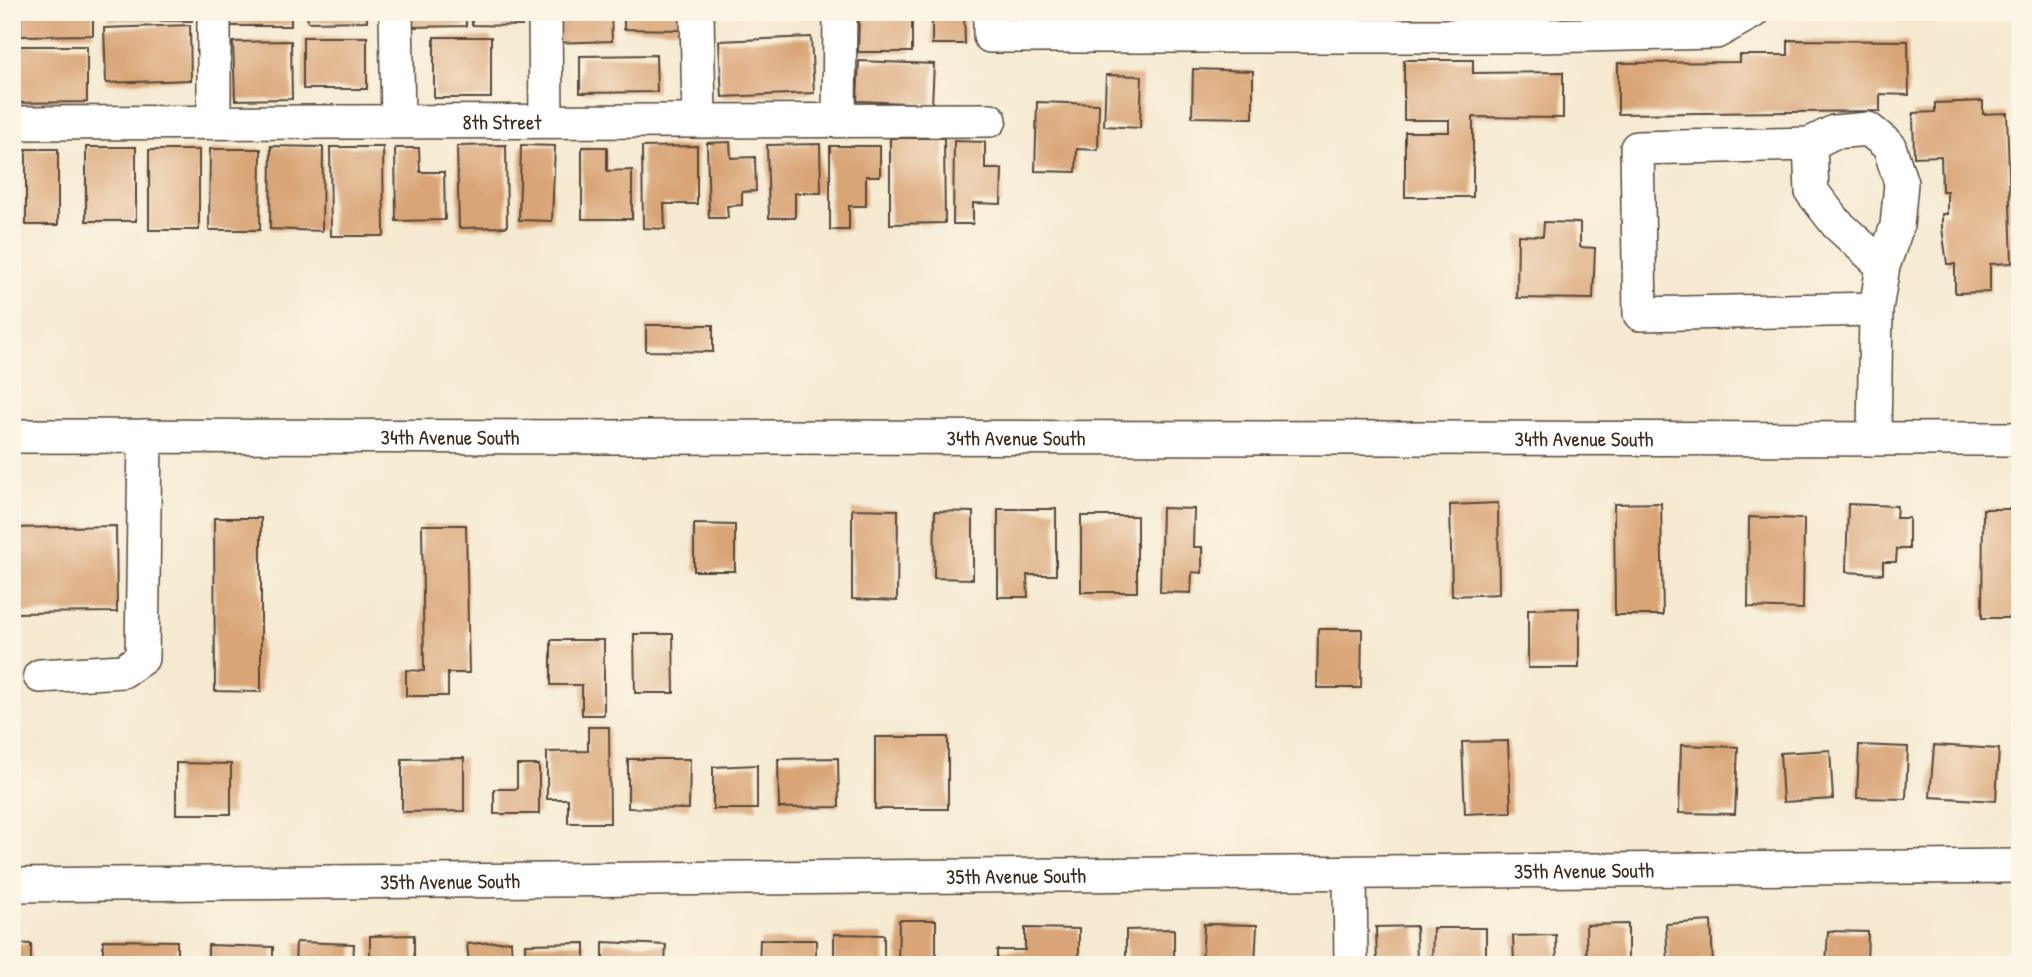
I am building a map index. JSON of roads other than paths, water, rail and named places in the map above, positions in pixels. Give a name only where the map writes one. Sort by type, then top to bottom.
[{"type":"street","points":[[214,12],[214,122]]},
{"type":"street","points":[[397,12],[398,121]]},
{"type":"street","points":[[545,12],[546,121]]},
{"type":"street","points":[[697,12],[699,120]]},
{"type":"street","points":[[839,120],[840,12]]},
{"type":"street","points":[[990,24],[1716,22],[1752,12]]},
{"type":"street","name":"8th Street","points":[[12,123],[990,120]]},
{"type":"street","points":[[1874,439],[1876,309],[1883,266],[1897,226],[1901,183],[1889,146],[1868,129],[1834,132],[1810,144],[1636,148],[1640,314],[1876,309]]},
{"type":"street","points":[[1810,144],[1812,192],[1837,224],[1883,266]]},
{"type":"street","name":"34th Avenue South","points":[[12,436],[2020,439]]},
{"type":"street","points":[[40,676],[123,671],[142,658],[145,436]]},
{"type":"street","name":"35th Avenue South","points":[[12,885],[2020,866]]},
{"type":"street","points":[[1350,873],[1351,965]]}]
